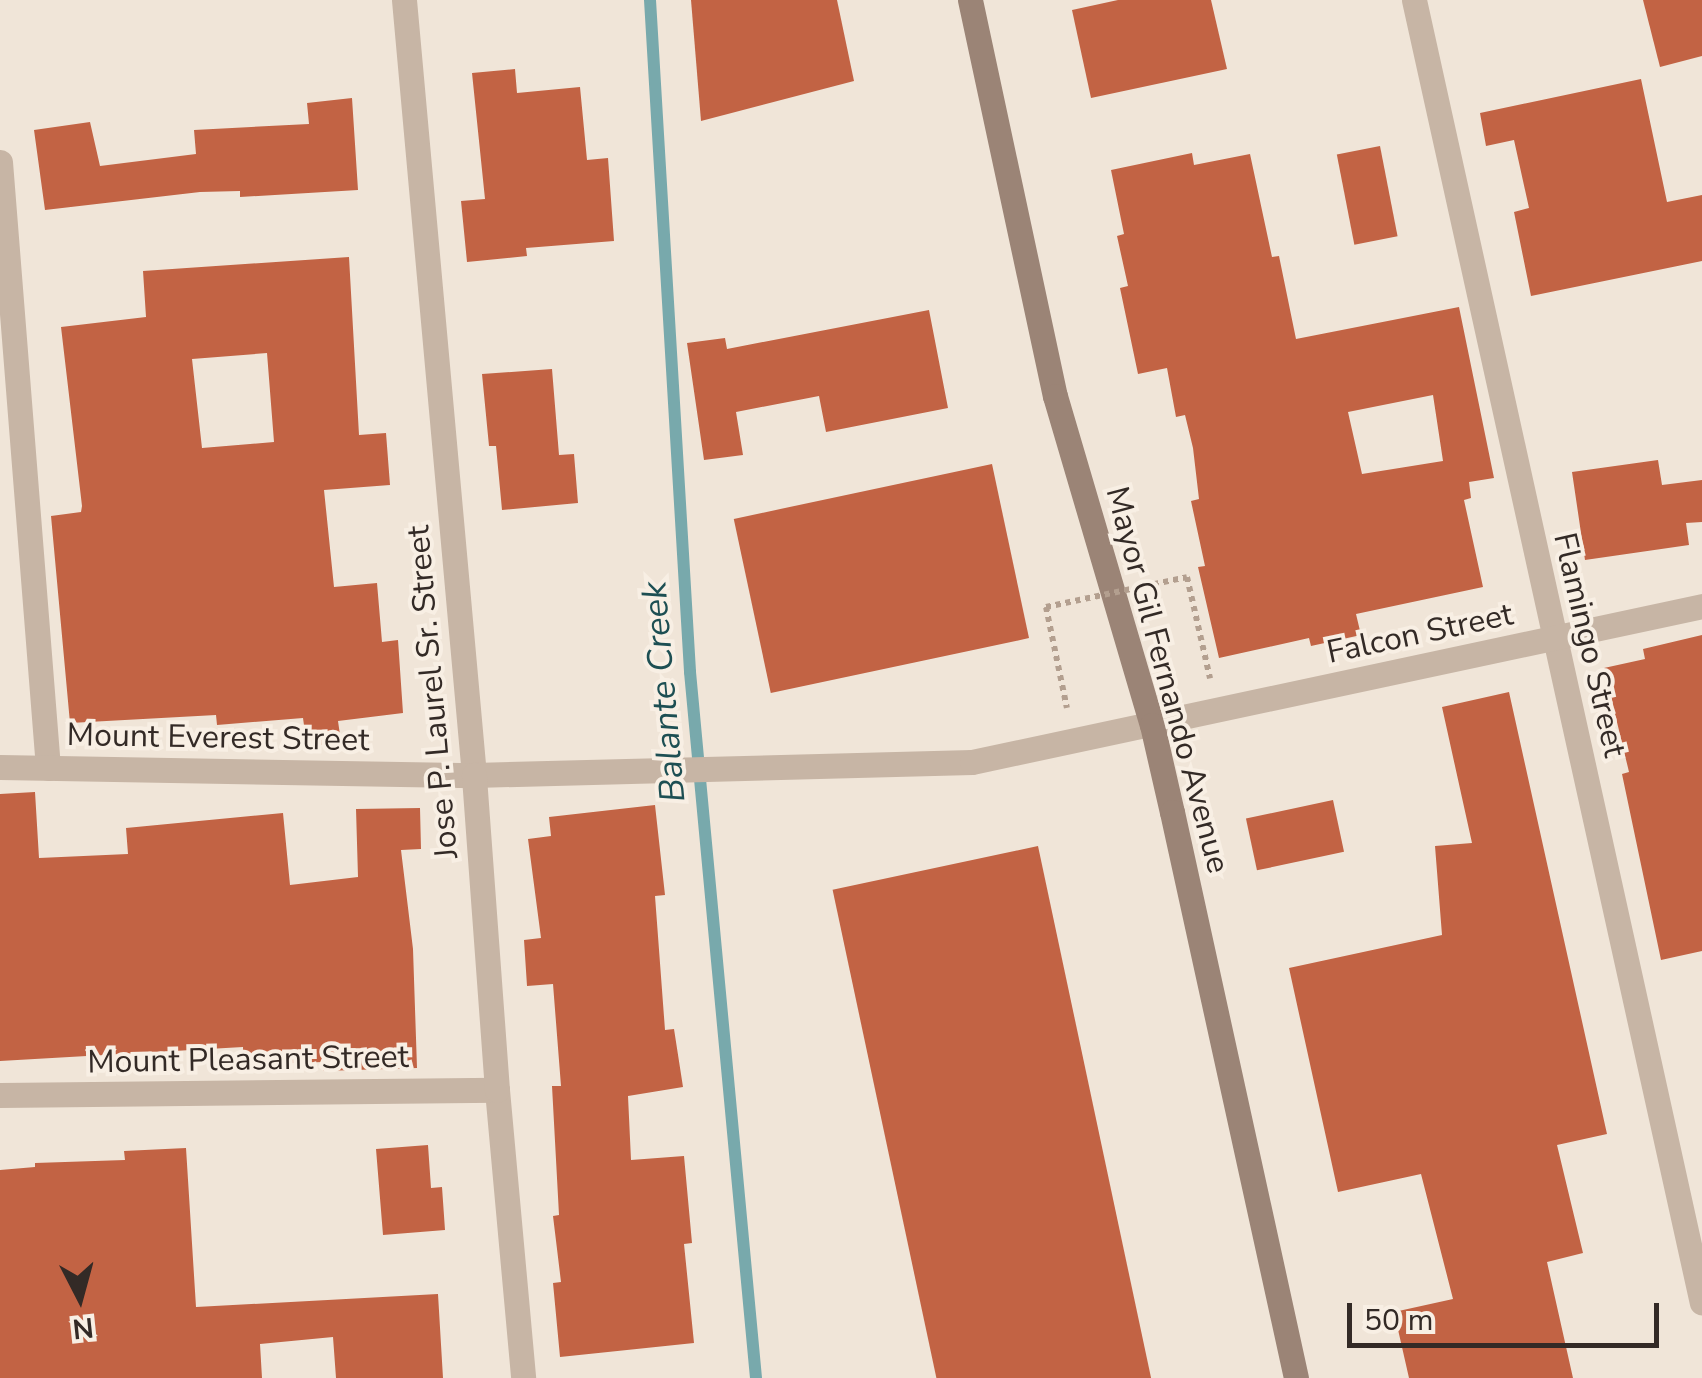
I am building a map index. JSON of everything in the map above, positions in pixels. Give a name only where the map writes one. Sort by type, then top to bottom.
[{"type":"main road","name":"Mayor Gil Fernando Avenue","points":[[970,0],[1056,396],[1152,725],[1296,1378]]},
{"type":"street","name":"Jose P. Laurel Sr. Street","points":[[404,0],[474,775],[523,1378]]},
{"type":"street","name":"Flamingo Street","points":[[1414,0],[1702,1303]]},
{"type":"street","points":[[0,162],[48,768]]},
{"type":"street","name":"Falcon Street","points":[[1152,725],[1702,606]]},
{"type":"street","name":"Mount Everest Street","points":[[0,767],[474,775],[972,762],[1152,725]]},
{"type":"street","name":"Mount Pleasant Street","points":[[0,1095],[497,1090]]},
{"type":"path","points":[[1065,699],[1046,606],[1187,577],[1208,672]]},
{"type":"building","points":[[691,0],[837,0],[854,81],[701,121]]},
{"type":"building","points":[[1118,0],[1211,0],[1227,69],[1091,98],[1072,10]]},
{"type":"building","points":[[1643,0],[1702,0],[1702,56],[1660,67]]},
{"type":"building","points":[[515,69],[517,93],[580,87],[587,160],[608,158],[614,241],[526,248],[527,256],[467,262],[461,201],[485,199],[472,73]]},
{"type":"building","points":[[1641,79],[1667,202],[1702,195],[1702,261],[1531,296],[1514,212],[1529,208],[1514,140],[1486,146],[1480,113]]},
{"type":"building","points":[[352,98],[358,190],[240,197],[240,191],[200,192],[45,210],[34,130],[90,122],[100,166],[196,154],[194,130],[309,124],[307,103]]},
{"type":"building","points":[[1380,146],[1398,236],[1354,245],[1337,154]]},
{"type":"building","points":[[1192,153],[1194,165],[1250,154],[1272,257],[1279,256],[1296,339],[1459,307],[1494,478],[1469,482],[1471,498],[1464,500],[1483,587],[1356,614],[1361,635],[1311,646],[1309,638],[1219,658],[1198,567],[1205,566],[1191,501],[1199,499],[1193,448],[1185,415],[1176,417],[1167,368],[1138,374],[1120,288],[1128,286],[1117,236],[1124,234],[1111,170]],"holes":[[[1433,395],[1443,461],[1362,474],[1348,412]]]},
{"type":"building","points":[[349,257],[359,435],[386,433],[390,485],[324,490],[334,587],[377,583],[382,642],[398,640],[403,713],[338,721],[341,742],[307,747],[303,718],[217,725],[216,715],[70,723],[51,516],[81,512],[82,506],[61,327],[146,317],[143,271]],"holes":[[[267,353],[274,442],[202,448],[192,359]]]},
{"type":"building","points":[[929,310],[948,408],[826,432],[819,396],[736,412],[743,455],[704,460],[687,343],[725,338],[727,349]]},
{"type":"building","points":[[552,369],[559,455],[574,454],[578,503],[502,510],[496,446],[489,446],[482,374]]},
{"type":"building","points":[[1658,460],[1662,485],[1702,480],[1702,522],[1686,523],[1689,545],[1585,560],[1572,472]]},
{"type":"building","points":[[992,464],[1029,638],[771,693],[734,519]]},
{"type":"building","points":[[1702,635],[1702,951],[1661,960],[1622,774],[1629,772],[1604,668],[1645,659],[1643,649]]},
{"type":"building","points":[[1509,692],[1607,1134],[1557,1145],[1583,1253],[1547,1262],[1573,1378],[1409,1378],[1394,1312],[1453,1299],[1421,1174],[1338,1192],[1289,968],[1442,935],[1435,846],[1472,843],[1442,707]]},
{"type":"building","points":[[35,792],[39,858],[128,854],[126,828],[283,813],[290,885],[358,877],[356,809],[420,808],[421,849],[401,850],[413,949],[417,1068],[323,1071],[323,1062],[243,1065],[243,1047],[0,1061],[0,794]]},
{"type":"building","points":[[1333,800],[1344,852],[1257,870],[1246,819]]},
{"type":"building","points":[[655,805],[665,895],[655,896],[665,1030],[674,1029],[683,1087],[628,1096],[631,1160],[684,1156],[692,1243],[684,1244],[694,1343],[560,1357],[553,1283],[561,1282],[553,1216],[559,1215],[552,1086],[561,1086],[553,984],[527,986],[524,940],[541,938],[528,839],[551,836],[549,817]]},
{"type":"building","points":[[1038,846],[1151,1378],[936,1378],[833,890]]},
{"type":"building","points":[[428,1145],[431,1188],[442,1187],[445,1230],[383,1235],[376,1149]]},
{"type":"building","points":[[186,1148],[196,1307],[438,1294],[443,1378],[336,1378],[333,1337],[260,1344],[262,1378],[0,1378],[0,1170],[35,1167],[35,1163],[125,1160],[124,1151]]},
{"type":"waterway","name":"Balante Creek","points":[[650,0],[690,672],[756,1378]]}]
